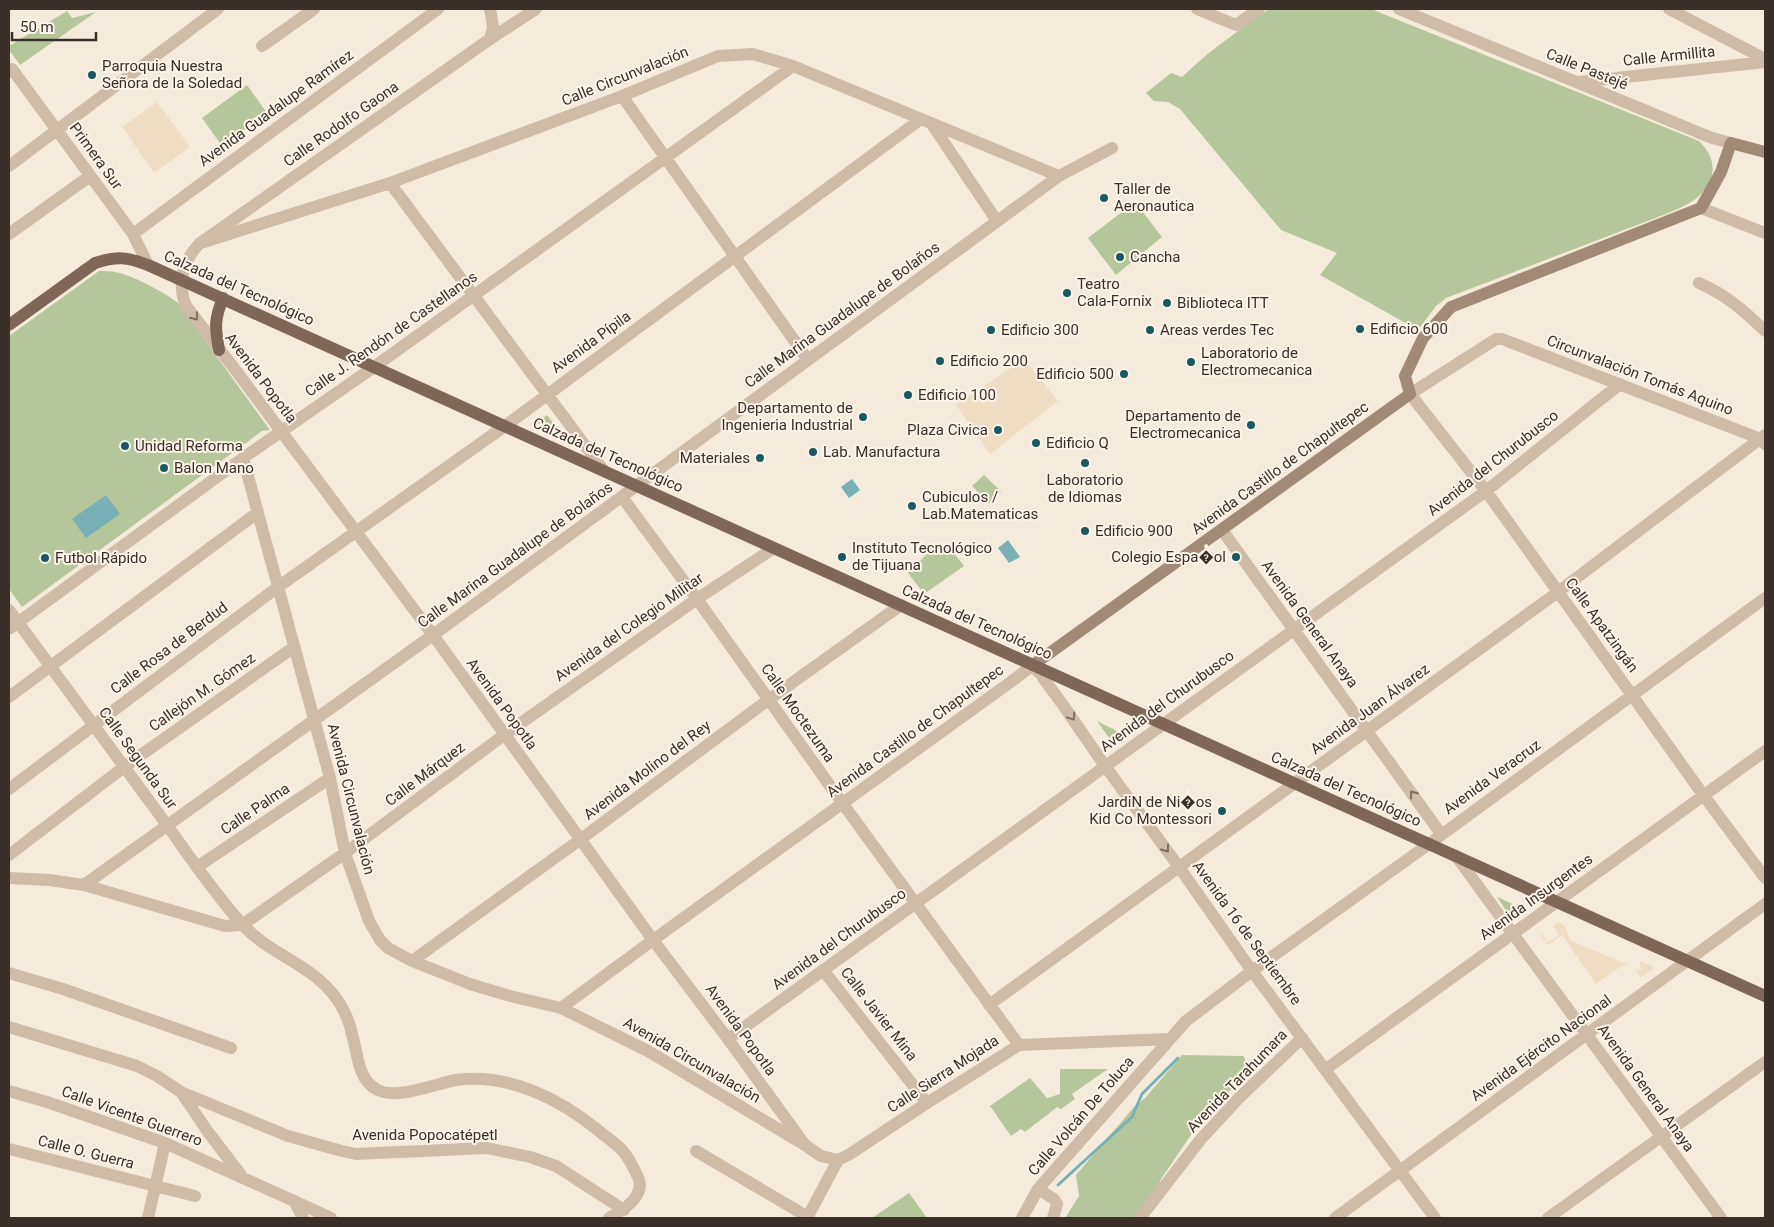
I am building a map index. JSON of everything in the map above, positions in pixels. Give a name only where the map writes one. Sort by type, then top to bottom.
[{"type":"main road","name":"Calle Pastejé","points":[[1731,143],[1765,152]]},
{"type":"main road","points":[[1410,394],[1405,376],[1423,338],[1451,307],[1701,208],[1721,172],[1731,143]]},
{"type":"main road","name":"Calzada del Tecnológico","points":[[9,324],[95,263],[112,258],[130,258],[223,298],[1765,996]]},
{"type":"main road","points":[[219,350],[215,331],[216,317],[223,298]]},
{"type":"main road","name":"Avenida Castillo de Chapultepec","points":[[1033,665],[1410,394]]},
{"type":"street","points":[[9,166],[218,9]]},
{"type":"street","points":[[262,46],[314,9]]},
{"type":"street","name":"Avenida Guadalupe Ramírez","points":[[133,234],[438,9]]},
{"type":"street","points":[[490,9],[493,27],[490,39]]},
{"type":"street","name":"Calle Rodolfo Gaona","points":[[181,280],[191,252],[199,244],[490,39],[536,9]]},
{"type":"street","points":[[1197,9],[1236,25],[1259,9]]},
{"type":"street","name":"Calle Pastejé","points":[[1399,9],[1712,138],[1731,143]]},
{"type":"street","points":[[1669,9],[1765,61]]},
{"type":"street","name":"Calle Circunvalación","points":[[199,244],[390,183],[622,96],[718,56],[753,54],[793,66],[1059,176]]},
{"type":"street","name":"Calle Armillita","points":[[1576,82],[1765,61]]},
{"type":"street","name":"Calle J. Rendón de Castellanos","points":[[13,626],[243,458],[474,296],[793,66]]},
{"type":"street","name":"Primera Sur","points":[[11,71],[133,234],[148,265]]},
{"type":"street","points":[[622,96],[808,360]]},
{"type":"street","points":[[926,121],[998,221]]},
{"type":"street","name":"Avenida Pípila","points":[[278,586],[505,426],[735,256],[926,121]]},
{"type":"street","name":"Calle Marina Guadalupe de Bolaños","points":[[84,885],[166,824],[433,635],[1059,176],[1112,148]]},
{"type":"street","points":[[9,234],[90,176]]},
{"type":"street","points":[[390,183],[604,471]]},
{"type":"street","points":[[1701,208],[1765,233]]},
{"type":"street","name":"Avenida Popotla","points":[[181,280],[181,294],[186,306],[433,635],[653,940],[728,1039],[804,1145]]},
{"type":"street","points":[[1699,283],[1720,292],[1765,331]]},
{"type":"street","name":"Avenida Castillo de Chapultepec","points":[[1410,394],[1496,339],[1502,340]]},
{"type":"street","name":"Circunvalación Tomás Aquino","points":[[1502,340],[1764,439]]},
{"type":"street","name":"Avenida del Churubusco","points":[[728,1039],[1486,491],[1620,384]]},
{"type":"street","name":"Calle Apatzingán","points":[[1410,394],[1486,491],[1704,796],[1765,878]]},
{"type":"street","name":"Avenida Juan Álvarez","points":[[990,1005],[1558,592],[1764,439]]},
{"type":"street","name":"Avenida Circunvalación","points":[[243,458],[330,778],[345,853],[372,929],[384,944],[412,961],[470,984],[561,1008],[648,1051],[821,1156],[838,1160]]},
{"type":"street","name":"Calle Moctezuma","points":[[622,497],[1019,1045]]},
{"type":"street","points":[[9,697],[257,513]]},
{"type":"street","name":"Avenida General Anaya","points":[[1222,530],[1441,834]]},
{"type":"street","name":"Avenida del Colegio Militar","points":[[504,735],[697,599],[774,548]]},
{"type":"street","name":"Calle Rosa de Berdud","points":[[9,789],[278,586]]},
{"type":"street","name":"Avenida Veracruz","points":[[1170,1039],[1186,1021],[1252,971],[1765,598]]},
{"type":"street","name":"Avenida Molino del Rey","points":[[412,961],[901,605]]},
{"type":"street","name":"Calle Segunda Sur","points":[[9,610],[13,626],[50,666],[197,867],[242,925],[260,941],[311,973],[327,986],[337,998],[348,1020],[361,1070],[372,1087],[380,1092],[391,1094],[457,1080],[488,1080],[520,1087],[554,1101],[584,1119],[622,1150],[639,1178],[640,1187],[631,1204],[624,1210]]},
{"type":"street","name":"Callejón M. Gómez","points":[[9,855],[124,767],[294,647]]},
{"type":"street","name":"Avenida Castillo de Chapultepec","points":[[561,1008],[1033,665]]},
{"type":"street","name":"Avenida 16 de Septiembre","points":[[1033,665],[1180,867],[1252,971],[1435,1218]]},
{"type":"street","name":"Calle Márquez","points":[[242,925],[345,853],[504,735]]},
{"type":"street","name":"Avenida Insurgentes","points":[[1326,1069],[1514,935],[1765,751]]},
{"type":"street","name":"Calle Palma","points":[[197,867],[330,778]]},
{"type":"street","name":"Avenida General Anaya","points":[[1456,856],[1721,1218]]},
{"type":"street","points":[[9,878],[49,880],[84,885],[225,926],[242,925]]},
{"type":"street","name":"Avenida Ejército Nacional","points":[[1335,1218],[1765,904]]},
{"type":"street","name":"Calle Javier Mina","points":[[823,970],[927,1103]]},
{"type":"street","points":[[9,973],[63,989],[231,1048]]},
{"type":"street","name":"Avenida Popocatépetl","points":[[9,1027],[137,1066],[157,1076],[181,1092],[288,1136],[356,1154],[487,1148],[530,1157],[556,1166],[624,1210]]},
{"type":"street","name":"Avenida Tarahumara","points":[[1140,1218],[1201,1139],[1239,1098],[1302,1038]]},
{"type":"street","name":"Calle Sierra Mojada","points":[[838,1160],[1019,1045],[1170,1039]]},
{"type":"street","name":"Calle Volcán De Toluca","points":[[1022,1218],[1038,1189],[1170,1039]]},
{"type":"street","points":[[1548,1218],[1765,1062]]},
{"type":"street","name":"Calle Vicente Guerrero","points":[[9,1091],[74,1111],[165,1143],[242,1177]]},
{"type":"street","points":[[181,1092],[242,1177],[332,1218]]},
{"type":"street","points":[[148,1218],[165,1143]]},
{"type":"street","name":"Calle O. Guerra","points":[[9,1149],[195,1196]]},
{"type":"street","points":[[696,1151],[808,1218],[838,1160]]},
{"type":"street","points":[[1038,1189],[1054,1198],[1057,1204],[1052,1218]]},
{"type":"street","points":[[294,1201],[303,1218]]},
{"type":"street","points":[[609,1218],[624,1210]]},
{"type":"green space","points":[[1269,9],[1371,9],[1699,141],[1705,147],[1712,161],[1713,168],[1710,182],[1688,204],[1666,214],[1446,298],[1436,306],[1418,330],[1320,275],[1337,253],[1281,230],[1180,109],[1168,102],[1154,101],[1146,93],[1171,73],[1182,77],[1213,50]]},
{"type":"green space","points":[[67,11],[72,18],[96,12],[20,65],[9,50],[9,46]]},
{"type":"green space","points":[[247,85],[267,113],[222,146],[202,118]]},
{"type":"green space","name":"Cancha","points":[[1135,202],[1162,237],[1116,275],[1088,238]]},
{"type":"green space","name":"Unidad Reforma","points":[[99,271],[122,273],[157,289],[178,303],[270,430],[262,431],[22,607],[9,589],[9,336]]},
{"type":"green space","points":[[547,415],[561,433],[537,423]]},
{"type":"green space","points":[[984,475],[1001,491],[989,503],[972,486]]},
{"type":"green space","points":[[948,545],[964,566],[924,594],[908,573],[931,550]]},
{"type":"green space","points":[[1097,721],[1123,734],[1112,742]]},
{"type":"green space","points":[[1497,897],[1528,911],[1513,921]]},
{"type":"green space","points":[[1182,1055],[1243,1056],[1248,1064],[1248,1070],[1193,1132],[1161,1179],[1144,1218],[1065,1218],[1079,1196],[1076,1175],[1134,1107],[1145,1098]]},
{"type":"green space","points":[[1060,1069],[1108,1069],[1072,1094],[1075,1099],[1061,1109],[1057,1107],[1025,1132],[1021,1129],[1011,1136],[990,1106],[1030,1078],[1047,1098],[1060,1094]]},
{"type":"green space","points":[[909,1193],[927,1218],[872,1218]]},
{"type":"shaded area","points":[[157,102],[190,147],[154,173],[122,127]]},
{"type":"shaded area","name":"Plaza Civica","points":[[1024,359],[1058,401],[990,454],[956,405]]},
{"type":"shaded area","points":[[1558,922],[1565,926],[1570,940],[1628,965],[1620,967],[1596,984],[1562,935],[1548,945],[1540,934],[1548,942],[1559,935],[1553,926]]},
{"type":"shaded area","points":[[1640,961],[1652,966],[1652,969],[1641,977],[1635,969],[1641,971]]},
{"type":"water","points":[[852,479],[860,490],[849,498],[841,487]]},
{"type":"water","points":[[106,495],[120,514],[86,538],[72,519]]},
{"type":"water","points":[[1008,540],[1020,557],[1009,563],[998,548]]},
{"type":"waterway","points":[[1058,1185],[1132,1117],[1142,1094],[1178,1058]]},
{"type":"place","name":"Parroquia Nuestra Señora de la Soledad","points":[[92,75]]},
{"type":"place","name":"Taller de Aeronautica","points":[[1104,198]]},
{"type":"place","name":"Cancha","points":[[1120,257]]},
{"type":"place","name":"Teatro Cala-Fornix","points":[[1067,293]]},
{"type":"place","name":"Biblioteca ITT","points":[[1167,303]]},
{"type":"place","name":"Edificio 600","points":[[1360,329]]},
{"type":"place","name":"Edificio 300","points":[[991,330]]},
{"type":"place","name":"Areas verdes Tec","points":[[1150,330]]},
{"type":"place","name":"Edificio 200","points":[[940,361]]},
{"type":"place","name":"Laboratorio de Electromecanica","points":[[1191,362]]},
{"type":"place","name":"Edificio 500","points":[[1124,374]]},
{"type":"place","name":"Edificio 100","points":[[908,395]]},
{"type":"place","name":"Departamento de Ingenieria Industrial","points":[[863,417]]},
{"type":"place","name":"Departamento de Electromecanica","points":[[1251,425]]},
{"type":"place","name":"Plaza Civica","points":[[998,430]]},
{"type":"place","name":"Edificio Q","points":[[1036,443]]},
{"type":"place","name":"Unidad Reforma","points":[[125,446]]},
{"type":"place","name":"Lab. Manufactura","points":[[813,452]]},
{"type":"place","name":"Materiales","points":[[760,458]]},
{"type":"place","name":"Laboratorio de Idiomas","points":[[1085,463]]},
{"type":"place","name":"Balon Mano","points":[[164,468]]},
{"type":"place","name":"Cubiculos / Lab.Matematicas","points":[[912,506]]},
{"type":"place","name":"Edificio 900","points":[[1085,531]]},
{"type":"place","name":"Instituto Tecnológico de Tijuana","points":[[842,557]]},
{"type":"place","name":"Colegio Espa�ol","points":[[1236,557]]},
{"type":"place","name":"Futbol Rápido","points":[[45,558]]},
{"type":"place","name":"JardiN de Ni�os Kid Co Montessori","points":[[1222,811]]}]
